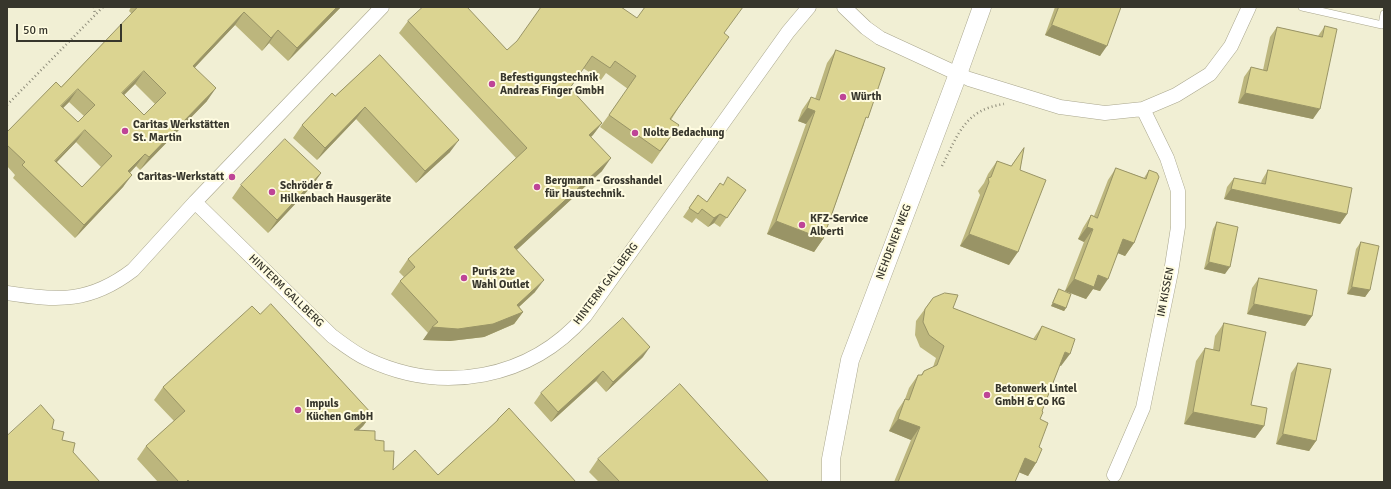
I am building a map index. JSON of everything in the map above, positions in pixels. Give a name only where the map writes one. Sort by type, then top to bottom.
[{"type":"street","points":[[7,293],[61,299],[83,295],[105,288],[132,270],[382,7]]},
{"type":"street","name":"HINTERM GALLBERG","points":[[195,202],[332,336],[365,359],[396,370],[429,377],[451,378],[473,377],[520,364],[545,351],[568,333],[585,316],[788,32],[809,7]]},
{"type":"street","points":[[844,7],[866,28],[880,38],[958,74],[1027,97],[1060,106],[1105,113],[1143,109],[1176,95],[1210,74],[1231,46],[1249,7]]},
{"type":"street","name":"NEHDENER WEG","points":[[831,482],[831,459],[850,360],[982,7]]},
{"type":"street","name":"IM KISSEN","points":[[1114,475],[1142,408],[1171,272],[1178,227],[1178,191],[1167,158],[1143,109]]},
{"type":"lane","points":[[1302,7],[1382,25],[1384,14]]},
{"type":"path","points":[[94,7],[95,15]]},
{"type":"path","points":[[7,106],[103,7]]},
{"type":"path","points":[[940,168],[962,129],[973,115],[992,106],[1008,104],[1027,97]]},
{"type":"building","points":[[138,7],[337,7],[297,48],[278,30],[271,38],[244,12],[193,66],[216,88],[149,157],[145,154],[128,171],[132,175],[84,225],[22,165],[25,162],[7,145],[7,132],[56,82],[61,87]],"holes":[[[144,71],[166,93],[144,115],[122,93]],[[78,89],[95,105],[78,122],[61,106]],[[85,130],[112,156],[82,187],[55,161]]]},
{"type":"building","points":[[423,7],[467,7],[507,50],[517,41],[541,7],[621,7],[637,18],[645,7],[743,7],[724,33],[729,37],[670,119],[679,125],[660,151],[609,115],[636,76],[615,61],[610,68],[592,56],[570,88],[602,123],[589,135],[611,158],[514,247],[544,280],[517,305],[523,312],[493,324],[458,329],[432,327],[438,322],[400,281],[415,267],[408,259],[527,148],[408,21]]},
{"type":"building","points":[[1059,7],[1121,7],[1107,46],[1052,25]]},
{"type":"building","points":[[1325,26],[1337,29],[1320,109],[1245,93],[1251,67],[1267,71],[1277,27],[1322,37]]},
{"type":"building","points":[[836,50],[885,68],[823,239],[776,221],[815,111],[807,108],[811,97],[819,100]]},
{"type":"building","points":[[380,55],[459,140],[425,171],[365,107],[325,148],[302,125],[332,93],[335,96]]},
{"type":"building","name":"Schröder & Hilkenbach Hausgeräte","points":[[285,139],[321,173],[277,220],[241,185]]},
{"type":"building","points":[[1024,148],[1020,170],[1046,180],[1018,252],[969,234],[989,182],[988,178],[991,177],[997,161],[1011,166]]},
{"type":"building","points":[[1116,168],[1146,179],[1149,170],[1157,173],[1159,177],[1134,243],[1123,239],[1108,279],[1098,275],[1094,287],[1074,279],[1093,229],[1087,227],[1091,215],[1097,218]]},
{"type":"building","points":[[1268,170],[1352,188],[1347,214],[1231,189],[1234,178],[1265,184]]},
{"type":"building","points":[[728,177],[746,190],[727,218],[720,214],[714,218],[702,209],[698,214],[689,208],[698,195],[707,202],[720,183],[723,185]]},
{"type":"building","points":[[1217,222],[1238,227],[1230,267],[1209,262]]},
{"type":"building","points":[[1361,242],[1379,246],[1370,290],[1352,287]]},
{"type":"building","points":[[1259,278],[1317,290],[1312,316],[1254,304]]},
{"type":"building","points":[[1059,289],[1071,294],[1066,308],[1053,303]]},
{"type":"building","name":"Betonwerk Lintel GmbH & Co KG","points":[[945,293],[958,295],[953,308],[1036,340],[1042,326],[1075,339],[1070,354],[1065,352],[1042,411],[1043,412],[1040,419],[1048,423],[1039,447],[1042,449],[1036,463],[1025,458],[1015,482],[898,482],[920,427],[898,419],[905,399],[909,400],[918,375],[922,375],[924,371],[937,365],[944,346],[929,335],[923,322],[925,309],[933,298]]},
{"type":"building","points":[[271,304],[372,414],[354,430],[375,431],[375,440],[384,441],[384,451],[394,451],[393,470],[415,450],[438,475],[509,408],[576,482],[190,482],[188,480],[186,482],[179,482],[146,446],[185,411],[163,387],[252,306],[260,314]]},
{"type":"building","points":[[623,318],[650,347],[613,382],[603,371],[558,412],[541,393]]},
{"type":"building","points":[[1224,323],[1266,332],[1251,405],[1267,408],[1264,426],[1193,412],[1205,348],[1219,351]]},
{"type":"building","points":[[1298,363],[1331,369],[1316,441],[1283,434]]},
{"type":"building","points":[[680,384],[769,482],[620,482],[598,459]]},
{"type":"building","points":[[41,405],[54,420],[52,429],[64,432],[62,440],[75,443],[73,452],[100,482],[7,482],[7,436]]},
{"type":"place","name":"Befestigungstechnik Andreas Finger GmbH","points":[[492,84]]},
{"type":"place","name":"Würth","points":[[843,97]]},
{"type":"place","name":"Caritas Werkstätten St. Martin","points":[[125,131]]},
{"type":"place","name":"Nolte Bedachung","points":[[635,133]]},
{"type":"place","name":"Caritas-Werkstatt","points":[[232,177]]},
{"type":"place","name":"Bergmann - Grosshandel für Haustechnik.","points":[[537,187]]},
{"type":"place","name":"Schröder & Hilkenbach Hausgeräte","points":[[272,192]]},
{"type":"place","name":"KFZ-Service Alberti","points":[[802,225]]},
{"type":"place","name":"Puris 2te Wahl Outlet","points":[[464,278]]},
{"type":"place","name":"Betonwerk Lintel GmbH & Co KG","points":[[987,395]]},
{"type":"place","name":"Impuls Küchen GmbH","points":[[298,410]]}]
